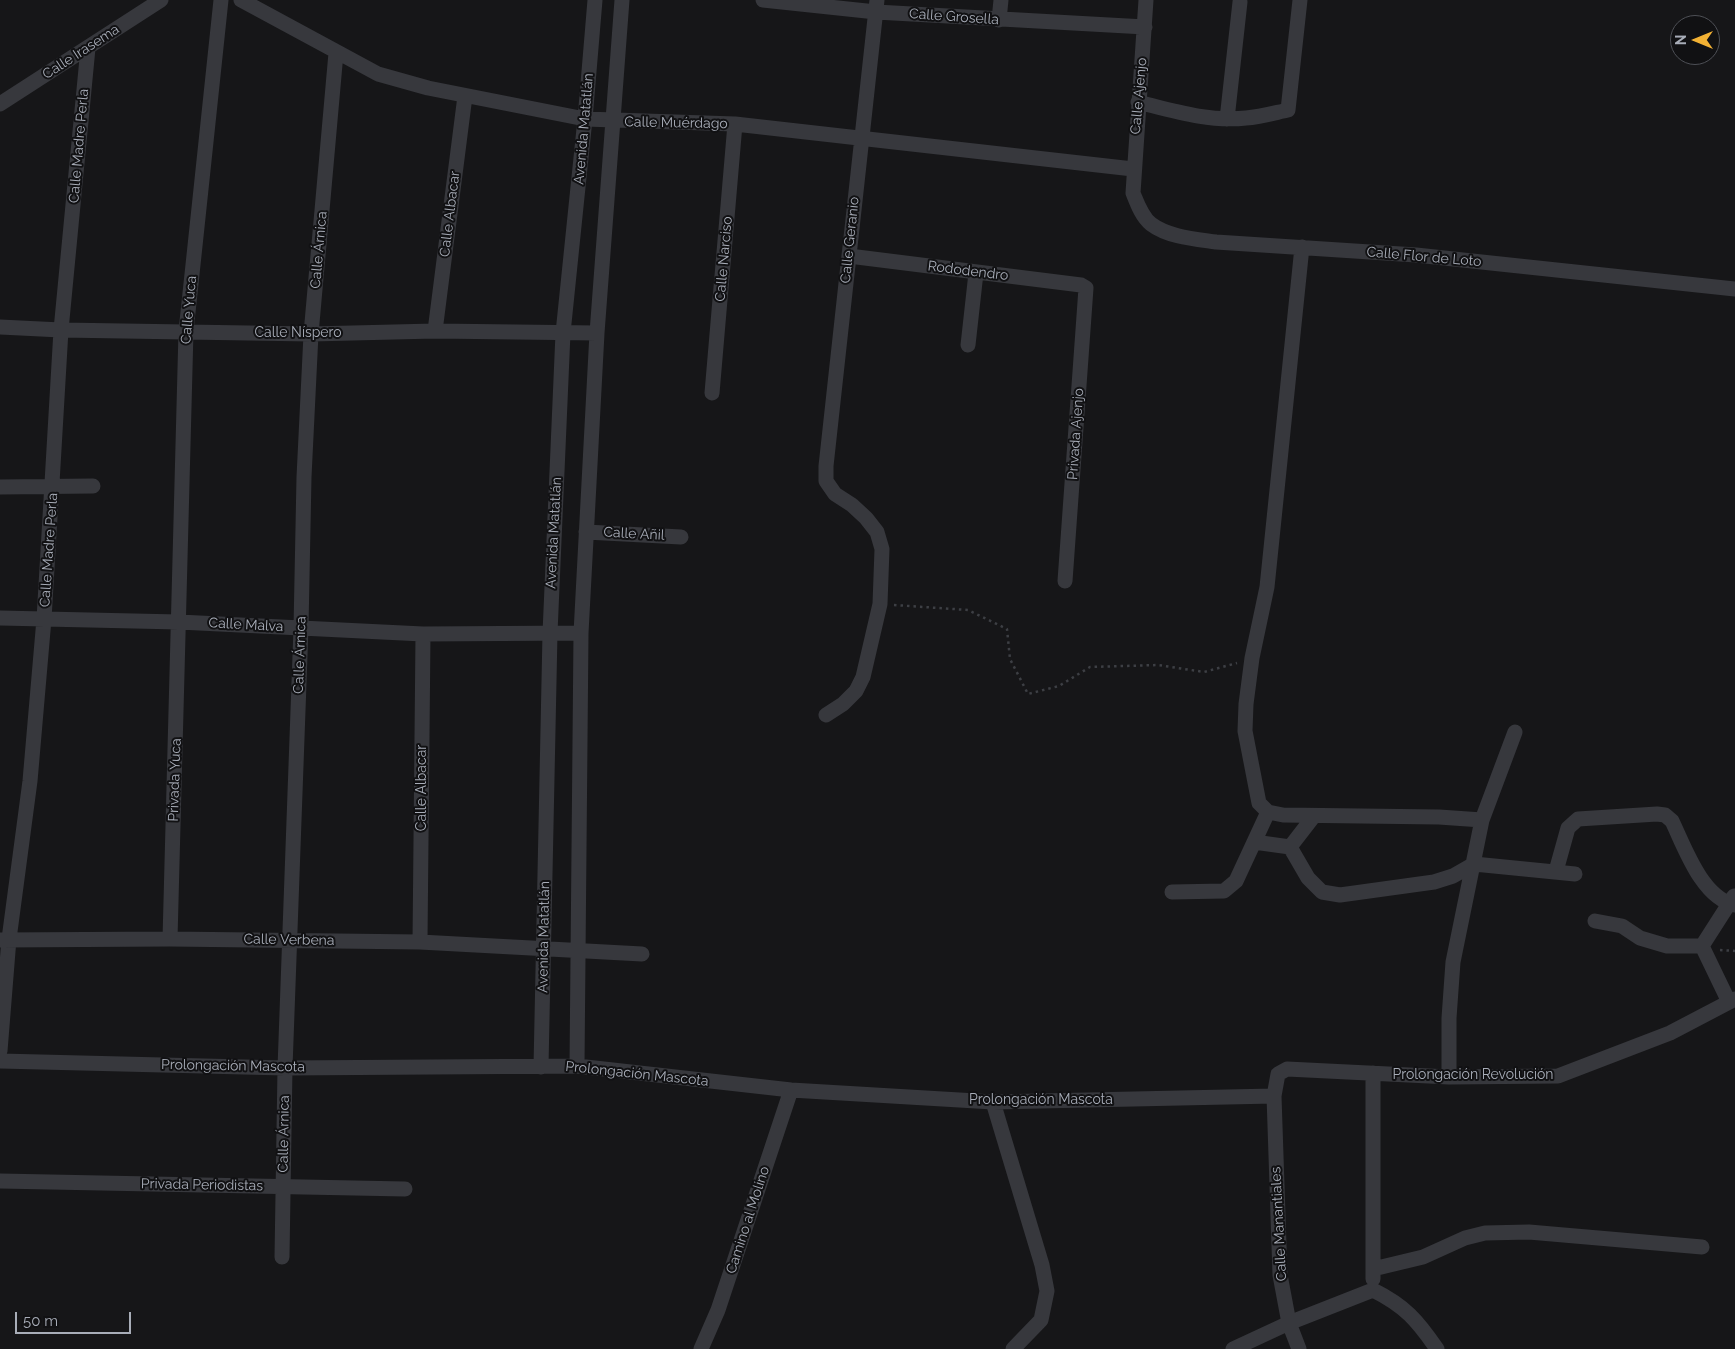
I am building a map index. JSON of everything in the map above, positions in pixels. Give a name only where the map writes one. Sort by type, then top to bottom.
[{"type":"street","name":"Calle Irasema","points":[[0,104],[161,0]]},
{"type":"street","name":"Calle Yuca","points":[[179,622],[186,331],[222,0]]},
{"type":"street","name":"Calle Muérdago","points":[[241,0],[378,74],[428,88],[586,119],[735,124],[1134,168]]},
{"type":"street","name":"Avenida Matatlán","points":[[541,1067],[550,633],[563,333],[586,119],[595,0]]},
{"type":"street","name":"Avenida Matatlán","points":[[577,1066],[581,634],[597,333],[622,0]]},
{"type":"street","name":"Calle Grosella","points":[[763,0],[877,6],[999,20],[1145,27]]},
{"type":"street","points":[[999,20],[1001,0]]},
{"type":"street","name":"Calle Ajenjo","points":[[1133,193],[1146,0]]},
{"type":"street","points":[[1138,102],[1198,117],[1226,119],[1247,118],[1288,110],[1300,0]]},
{"type":"street","points":[[1226,119],[1240,2]]},
{"type":"street","name":"Calle Geranio","points":[[877,6],[861,137],[826,466],[826,481],[835,494],[852,505],[877,532],[882,549],[880,604]]},
{"type":"street","name":"Calle Madre Perla","points":[[0,1051],[4,940],[30,781],[44,619],[61,330],[88,48]]},
{"type":"street","name":"Calle Árnica","points":[[282,1257],[285,1068],[302,628],[304,477],[311,334],[336,53]]},
{"type":"street","name":"Calle Albacar","points":[[435,331],[465,96]]},
{"type":"street","name":"Calle Narciso","points":[[712,393],[735,124]]},
{"type":"street","name":"Calle Flor de Loto","points":[[1133,193],[1149,223],[1188,238],[1216,242],[1416,255],[1735,289]]},
{"type":"street","points":[[1302,247],[1267,587],[1252,658],[1246,704],[1245,732],[1259,803],[1268,812],[1283,815],[1439,817],[1482,820]]},
{"type":"street","name":"Rododendro","points":[[849,256],[1081,285],[1086,288]]},
{"type":"street","points":[[968,345],[976,272]]},
{"type":"street","name":"Privada Ajenjo","points":[[1065,581],[1086,288]]},
{"type":"street","name":"Calle Níspero","points":[[0,326],[61,330],[311,334],[435,331],[597,333]]},
{"type":"street","points":[[0,487],[93,486]]},
{"type":"street","name":"Calle Añil","points":[[586,532],[681,537]]},
{"type":"street","points":[[826,715],[843,704],[856,691],[863,676],[880,604]]},
{"type":"street","name":"Calle Malva","points":[[0,618],[179,622],[423,634],[581,634]]},
{"type":"street","name":"Privada Yuca","points":[[170,938],[179,622]]},
{"type":"street","name":"Calle Albacar","points":[[420,942],[423,634]]},
{"type":"street","points":[[1449,1077],[1449,1018],[1453,962],[1482,820],[1515,732]]},
{"type":"street","points":[[1172,892],[1224,891],[1236,881],[1268,812]]},
{"type":"street","points":[[1556,871],[1568,828],[1578,818],[1665,815],[1672,821],[1697,873],[1708,889],[1733,901],[1702,946]]},
{"type":"street","points":[[1290,847],[1314,816]]},
{"type":"street","points":[[1254,842],[1290,847]]},
{"type":"street","points":[[1290,847],[1308,878],[1322,892],[1340,895],[1434,882],[1453,876],[1474,864],[1575,874]]},
{"type":"street","points":[[1595,921],[1622,926],[1640,938],[1667,946],[1702,946]]},
{"type":"street","name":"Calle Verbena","points":[[4,940],[170,938],[420,942],[642,954]]},
{"type":"street","points":[[1702,946],[1732,1000]]},
{"type":"street","name":"Prolongación Revolución","points":[[1274,1096],[1278,1074],[1287,1069],[1449,1077],[1558,1076],[1670,1033],[1732,1000]]},
{"type":"street","name":"Prolongación Mascota","points":[[0,1061],[285,1068],[577,1066],[791,1090],[993,1102],[1274,1096]]},
{"type":"street","points":[[1373,1073],[1373,1290]]},
{"type":"street","name":"Camino al Molino","points":[[701,1349],[718,1310],[791,1090]]},
{"type":"street","name":"Calle Manantiales","points":[[1274,1096],[1280,1275],[1289,1323],[1299,1349]]},
{"type":"street","points":[[993,1102],[1042,1265],[1047,1292],[1041,1320],[1013,1349]]},
{"type":"street","name":"Privada Periodistas","points":[[0,1181],[405,1189]]},
{"type":"street","points":[[1373,1270],[1423,1257],[1464,1238],[1485,1233],[1529,1232],[1702,1247]]},
{"type":"street","points":[[1233,1349],[1289,1323],[1373,1290],[1406,1310],[1437,1349]]},
{"type":"path","points":[[880,604],[968,610],[1007,629],[1010,659],[1028,694],[1059,686],[1090,667],[1158,665],[1204,672],[1252,658]]}]
